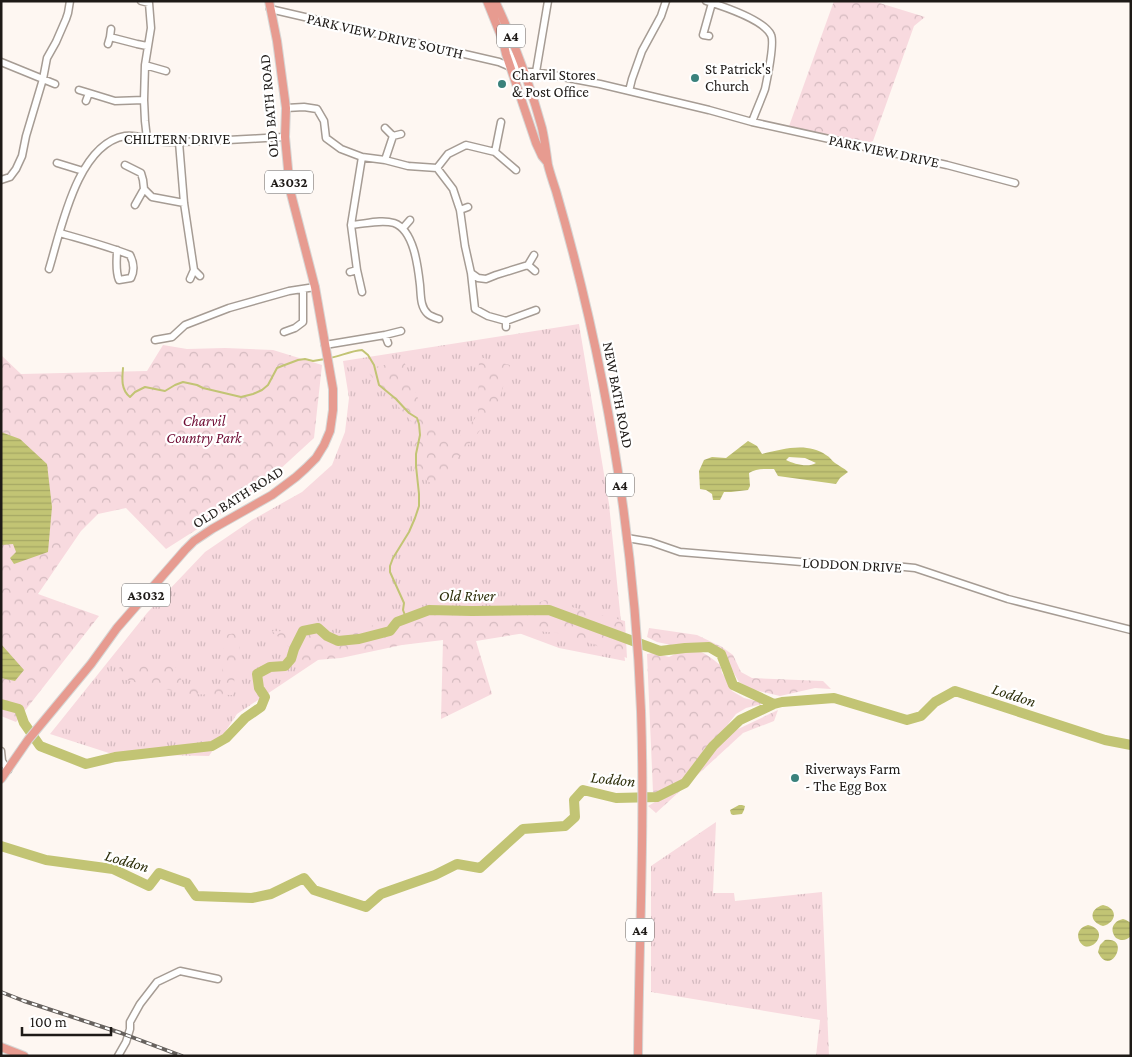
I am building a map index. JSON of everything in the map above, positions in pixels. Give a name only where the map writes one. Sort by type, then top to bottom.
[{"type":"main road","name":"NEW BATH ROAD","points":[[487,1],[503,42],[536,143],[548,164]]},
{"type":"main road","name":"NEW BATH ROAD","points":[[495,1],[516,48],[524,72],[546,144],[548,164],[574,257],[598,359],[616,460],[627,538],[638,663],[643,786],[638,1056]]},
{"type":"main road","name":"OLD BATH ROAD","points":[[1,779],[28,740],[91,664],[117,628],[185,550],[194,541],[212,529],[272,495],[296,477],[316,458],[330,431],[333,389],[316,287],[290,190],[285,137],[286,108],[270,5]]},
{"type":"main road","points":[[1,1047],[24,1056]]},
{"type":"street","points":[[1,180],[10,177],[22,156],[26,136],[44,79],[47,58],[63,27],[70,1]]},
{"type":"street","points":[[140,1],[149,2],[151,28],[147,46],[144,100],[147,139]]},
{"type":"street","points":[[536,72],[548,1]]},
{"type":"street","points":[[629,91],[642,51],[661,16],[666,1]]},
{"type":"street","points":[[703,35],[709,2],[743,14],[762,25],[771,35],[772,46],[764,90],[752,122]]},
{"type":"street","name":"PARK VIEW DRIVE SOUTH","points":[[270,5],[499,62],[511,69],[522,72],[536,72],[629,91]]},
{"type":"street","points":[[111,29],[109,40],[147,46]]},
{"type":"street","points":[[503,42],[512,60],[524,72]]},
{"type":"street","points":[[499,62],[506,54]]},
{"type":"street","points":[[1,62],[56,84]]},
{"type":"street","points":[[146,65],[166,71]]},
{"type":"street","points":[[79,90],[115,101],[144,100]]},
{"type":"street","name":"PARK VIEW DRIVE","points":[[629,91],[752,122],[947,165],[1016,183]]},
{"type":"street","points":[[86,101],[89,93]]},
{"type":"street","points":[[286,108],[304,107],[317,109],[324,121],[326,138],[341,149],[362,157],[408,166],[437,168],[453,189],[460,210],[475,309],[506,324],[536,310]]},
{"type":"street","points":[[495,152],[501,122]]},
{"type":"street","points":[[385,128],[393,136]]},
{"type":"street","points":[[393,136],[401,134]]},
{"type":"street","name":"CHILTERN DRIVE","points":[[49,269],[70,200],[82,171],[98,152],[114,139],[128,136],[162,142],[179,142],[285,137]]},
{"type":"street","points":[[385,160],[393,136]]},
{"type":"street","points":[[179,142],[184,203],[194,270],[190,279]]},
{"type":"street","points":[[437,168],[448,154],[466,145],[495,152],[516,170]]},
{"type":"street","points":[[362,157],[351,225],[362,292]]},
{"type":"street","points":[[57,163],[82,171]]},
{"type":"street","points":[[125,165],[141,173],[144,180],[144,189],[135,204]]},
{"type":"street","points":[[144,189],[152,197],[184,203]]},
{"type":"street","points":[[460,210],[468,207]]},
{"type":"street","points":[[403,228],[410,220]]},
{"type":"street","points":[[351,225],[382,222],[403,228],[410,239],[417,264],[416,283],[422,305],[428,314],[439,319]]},
{"type":"street","points":[[60,233],[118,250],[130,255],[134,262],[131,278],[119,280],[116,266],[118,250]]},
{"type":"street","points":[[471,273],[478,278],[486,279],[528,265],[534,255]]},
{"type":"street","points":[[528,265],[535,271]]},
{"type":"street","points":[[194,270],[200,276]]},
{"type":"street","points":[[350,272],[357,270]]},
{"type":"street","points":[[155,340],[172,337],[185,325],[229,308],[289,291],[316,287]]},
{"type":"street","points":[[284,332],[295,328],[303,322],[303,289]]},
{"type":"street","points":[[325,348],[401,331]]},
{"type":"street","points":[[385,335],[388,344]]},
{"type":"street","name":"LODDON DRIVE","points":[[627,538],[651,542],[680,552],[850,566],[915,568],[1008,599],[1131,630]]},
{"type":"street","points":[[1,751],[2,761],[8,770]]},
{"type":"street","points":[[118,1056],[126,1042],[130,1022],[140,1004],[157,982],[180,971],[218,979]]},
{"type":"green space","points":[[834,1],[873,1],[925,17],[914,26],[873,141],[863,144],[788,129]]},
{"type":"green space","points":[[579,324],[609,504],[625,661],[559,648],[508,629],[324,656],[237,714],[209,756],[112,754],[50,734],[147,613],[205,552],[252,520],[302,492],[332,465],[345,432],[349,398],[343,361]]},
{"type":"green space","name":"Charvil Country Park","points":[[163,345],[187,349],[273,350],[322,365],[314,438],[254,493],[166,549],[126,508],[98,514],[81,531],[38,594],[99,616],[16,722],[1,716],[1,355],[21,374],[147,371]]},
{"type":"green space","points":[[479,357],[510,365],[495,412],[435,486],[414,472],[413,423],[365,369],[404,361],[423,412],[455,442],[478,415]]},
{"type":"green space","points":[[545,600],[625,621],[627,658],[567,634],[537,631],[476,641],[492,694],[441,719],[443,640],[402,645],[341,658],[304,661],[272,631],[341,633],[392,621],[437,604],[516,612]]},
{"type":"green space","points":[[649,628],[697,635],[722,647],[733,655],[741,672],[752,678],[823,681],[831,689],[815,688],[780,696],[750,689],[739,682],[722,653],[710,645],[700,643],[671,645],[657,642],[647,637]]},
{"type":"green space","points":[[242,632],[232,695],[186,694],[113,677],[124,661],[175,666],[185,688],[222,684],[224,635]]},
{"type":"green space","points":[[693,649],[708,656],[720,665],[722,673],[732,691],[744,698],[762,704],[746,708],[736,714],[684,781],[656,794],[653,792],[647,654],[653,653],[669,657]]},
{"type":"green space","points":[[778,710],[774,721],[743,733],[691,781],[711,752],[736,730]]},
{"type":"green space","points":[[689,782],[656,813],[648,806]]},
{"type":"green space","points":[[716,822],[713,893],[734,893],[735,901],[822,892],[829,1056],[816,1056],[820,1020],[651,992],[651,866]]},
{"type":"shaded area","points":[[1,432],[20,439],[47,464],[52,507],[48,552],[14,564],[10,558],[16,552],[13,544],[1,545]]},
{"type":"shaded area","points":[[748,441],[757,446],[762,454],[795,448],[819,451],[848,472],[836,484],[778,476],[774,469],[752,471],[749,473],[750,486],[748,490],[724,492],[720,500],[713,500],[712,494],[700,489],[699,471],[704,460],[712,457],[726,458]],"holes":[[[789,457],[805,458],[816,463],[805,465],[786,460]]]},
{"type":"shaded area","points":[[1,644],[24,670],[15,681],[1,678]]},
{"type":"shaded area","points":[[739,805],[745,806],[742,814],[731,814],[730,810]]},
{"type":"shaded area","points":[[1103,905],[1111,909],[1114,915],[1108,924],[1103,926],[1095,922],[1092,916],[1095,909]]},
{"type":"shaded area","points":[[1123,919],[1131,923],[1131,936],[1125,940],[1116,938],[1113,932],[1113,926]]},
{"type":"shaded area","points":[[1088,925],[1095,928],[1099,933],[1099,937],[1096,942],[1087,947],[1079,940],[1078,935],[1083,927]]},
{"type":"shaded area","points":[[1105,940],[1113,940],[1117,944],[1118,949],[1113,959],[1108,961],[1103,959],[1098,952],[1100,945]]},
{"type":"waterway","points":[[330,358],[362,350],[368,355],[374,365],[379,385],[417,418],[419,424],[420,435],[416,454],[419,506],[409,532],[390,566],[390,572],[404,603],[403,610],[406,618]]},
{"type":"waterway","points":[[123,368],[122,380],[125,391],[130,397],[145,387],[165,391],[183,382],[241,397],[262,390],[268,385],[277,368],[298,360],[313,361],[325,359]]},
{"type":"waterway","name":"Old River","points":[[1,704],[19,709],[24,723],[40,746],[86,764],[115,757],[212,746],[226,738],[245,718],[261,707],[265,697],[259,688],[257,674],[270,667],[285,666],[291,659],[303,631],[318,628],[327,636],[338,641],[359,639],[390,631],[397,622],[429,610],[549,610],[660,651],[709,647],[721,654],[733,685],[774,704]]},
{"type":"waterway","name":"Loddon","points":[[1,846],[46,860],[113,869],[149,886],[159,873],[187,883],[196,896],[252,898],[271,894],[304,878],[314,890],[366,907],[381,894],[435,875],[457,864],[480,868],[523,829],[565,826],[575,817],[574,800],[583,790],[616,798],[657,797],[685,783],[713,746],[740,720],[782,702],[834,698],[907,720],[921,716],[935,702],[955,691],[1105,740],[1131,745]]},
{"type":"railway","points":[[1,992],[182,1056]]},
{"type":"place","name":"St Patrick's Church","points":[[695,78]]},
{"type":"place","name":"Charvil Stores & Post Office","points":[[502,84]]},
{"type":"place","name":"Riverways Farm - The Egg Box","points":[[795,778]]}]
